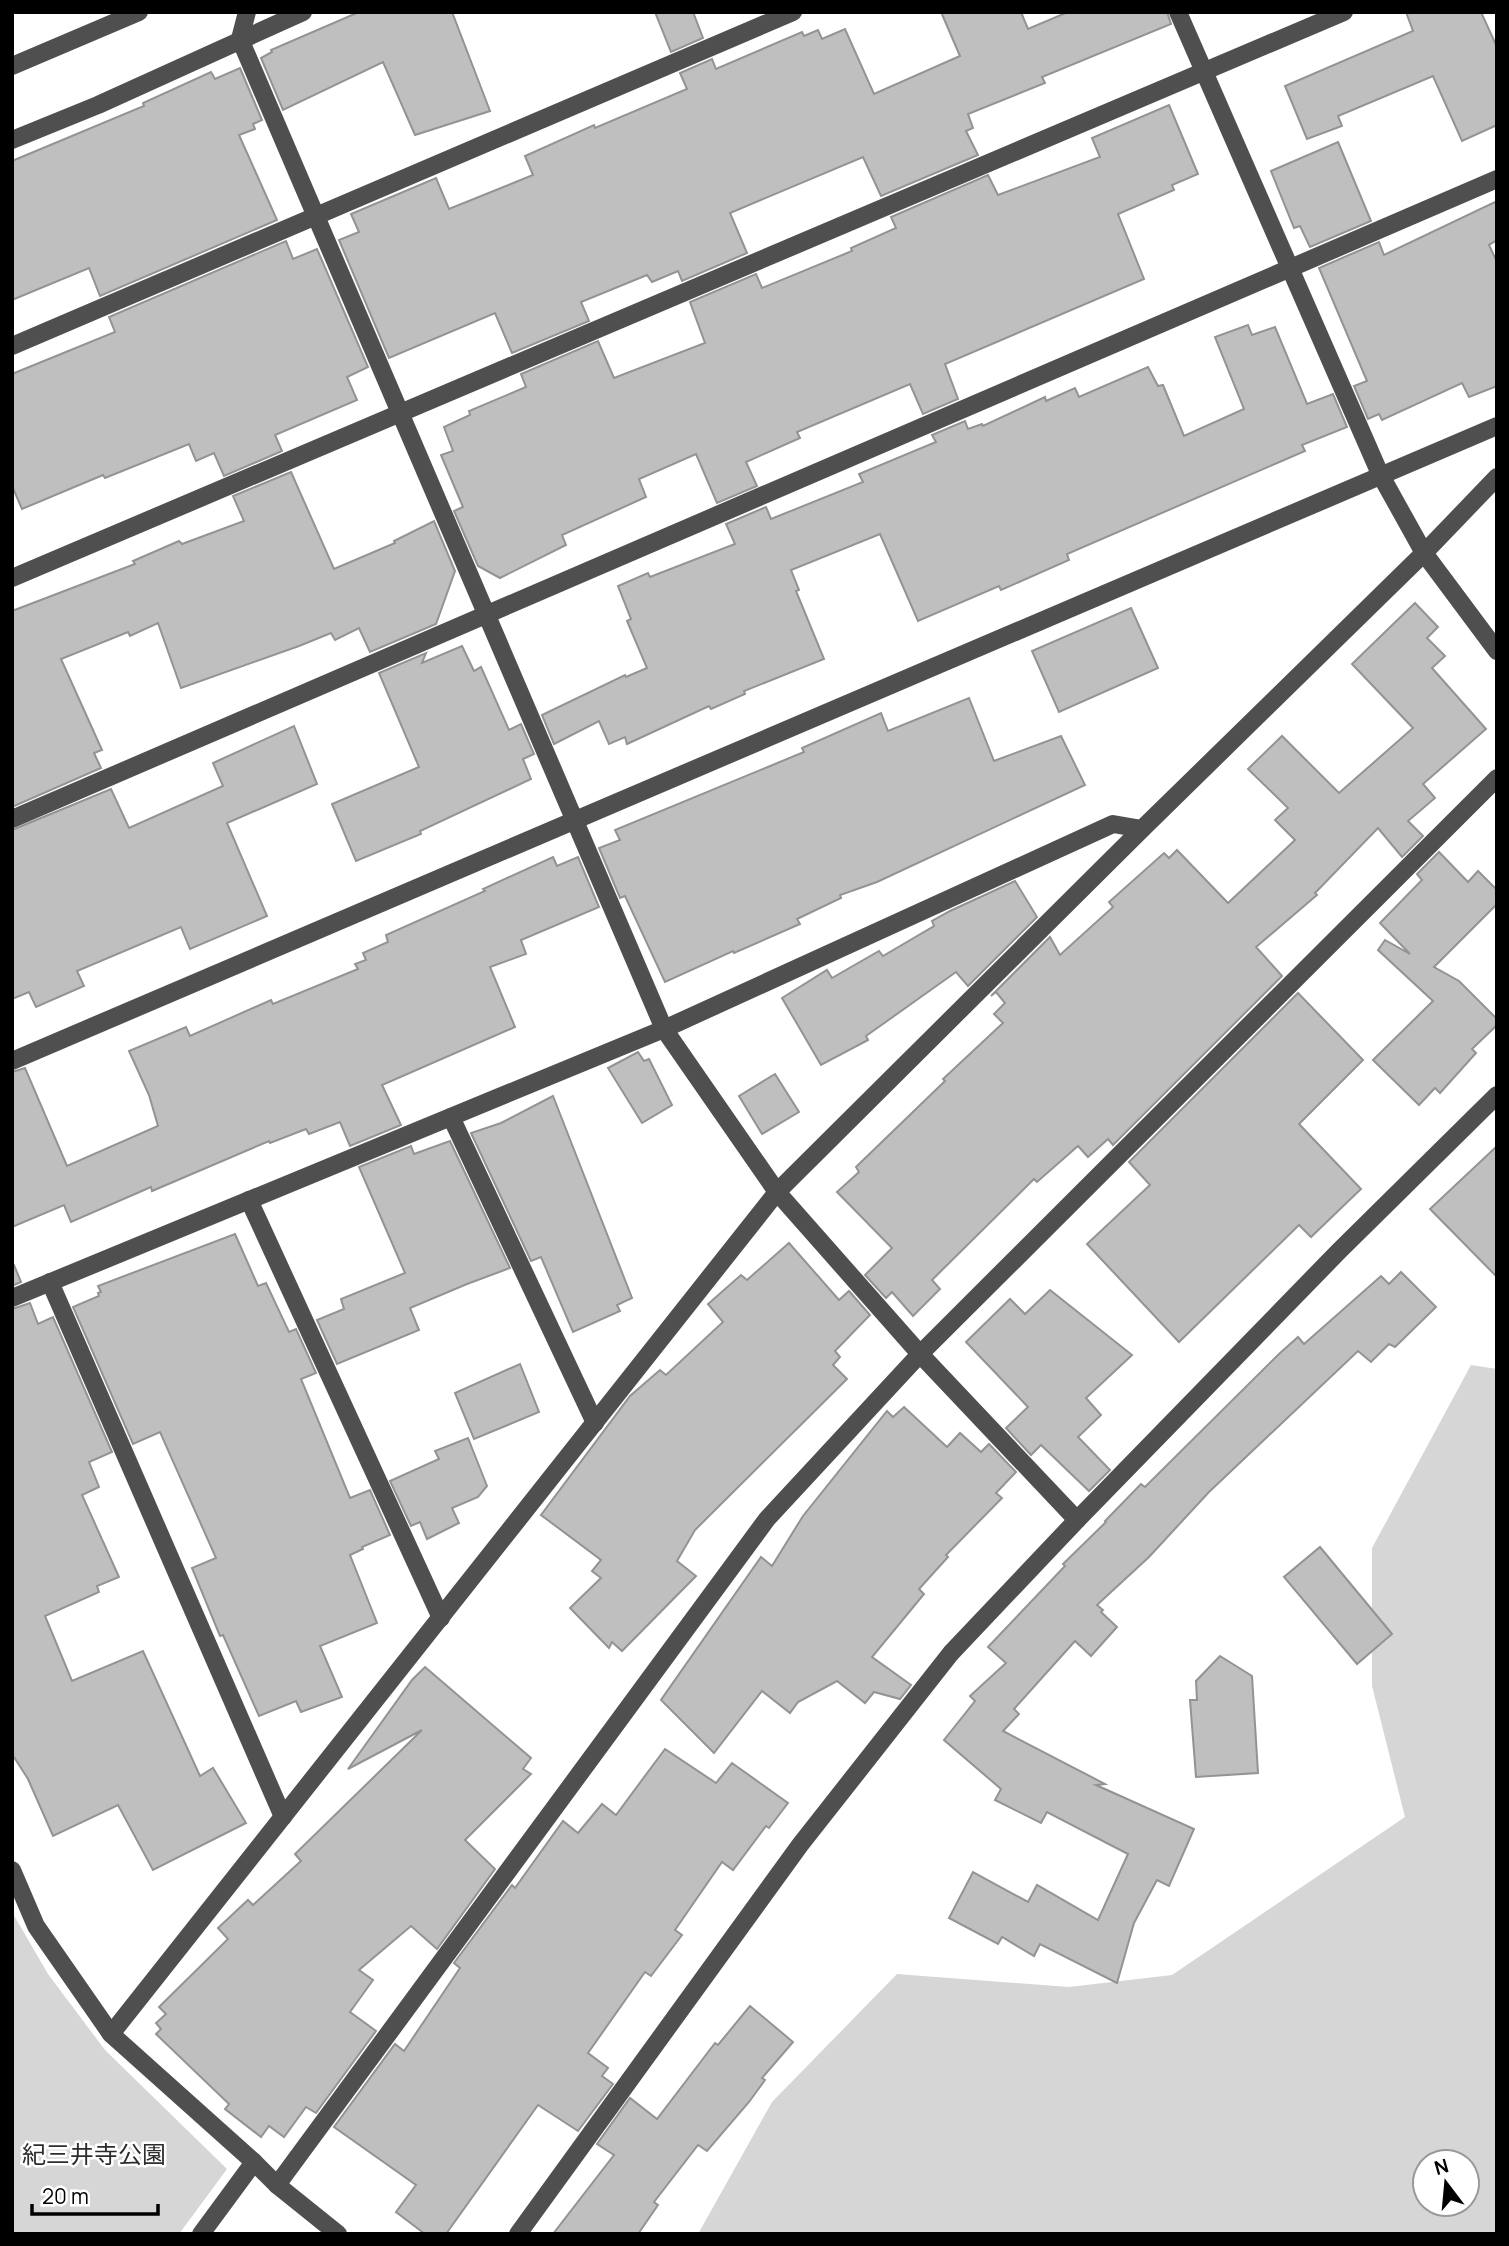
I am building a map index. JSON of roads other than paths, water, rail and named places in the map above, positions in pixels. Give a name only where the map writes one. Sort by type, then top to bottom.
[{"type":"street","points":[[12,66],[139,12]]},
{"type":"street","points":[[247,12],[240,39],[664,1029],[777,1192],[920,1354],[1077,1520]]},
{"type":"street","points":[[12,140],[98,105],[303,12]]},
{"type":"street","points":[[12,346],[793,12]]},
{"type":"street","points":[[1178,12],[1380,474],[1423,553],[1497,651]]},
{"type":"street","points":[[12,579],[1343,12]]},
{"type":"street","points":[[12,819],[1497,179]]},
{"type":"street","points":[[12,1061],[1497,426]]},
{"type":"street","points":[[111,2034],[777,1192],[1497,477]]},
{"type":"street","points":[[277,2185],[767,1519],[920,1354],[1497,778]]},
{"type":"street","points":[[12,1298],[664,1029],[1113,824],[1142,829]]},
{"type":"street","points":[[518,2234],[825,1813],[951,1653],[1348,1242],[1497,1096]]},
{"type":"street","points":[[451,1116],[595,1423]]},
{"type":"street","points":[[249,1200],[441,1618]]},
{"type":"street","points":[[50,1282],[283,1817]]},
{"type":"street","points":[[12,1870],[36,1926],[111,2034],[277,2185],[338,2234]]},
{"type":"street","points":[[201,2234],[254,2162]]},
{"type":"park label","name":"紀三井寺公園","points":[[94,2153]]}]
